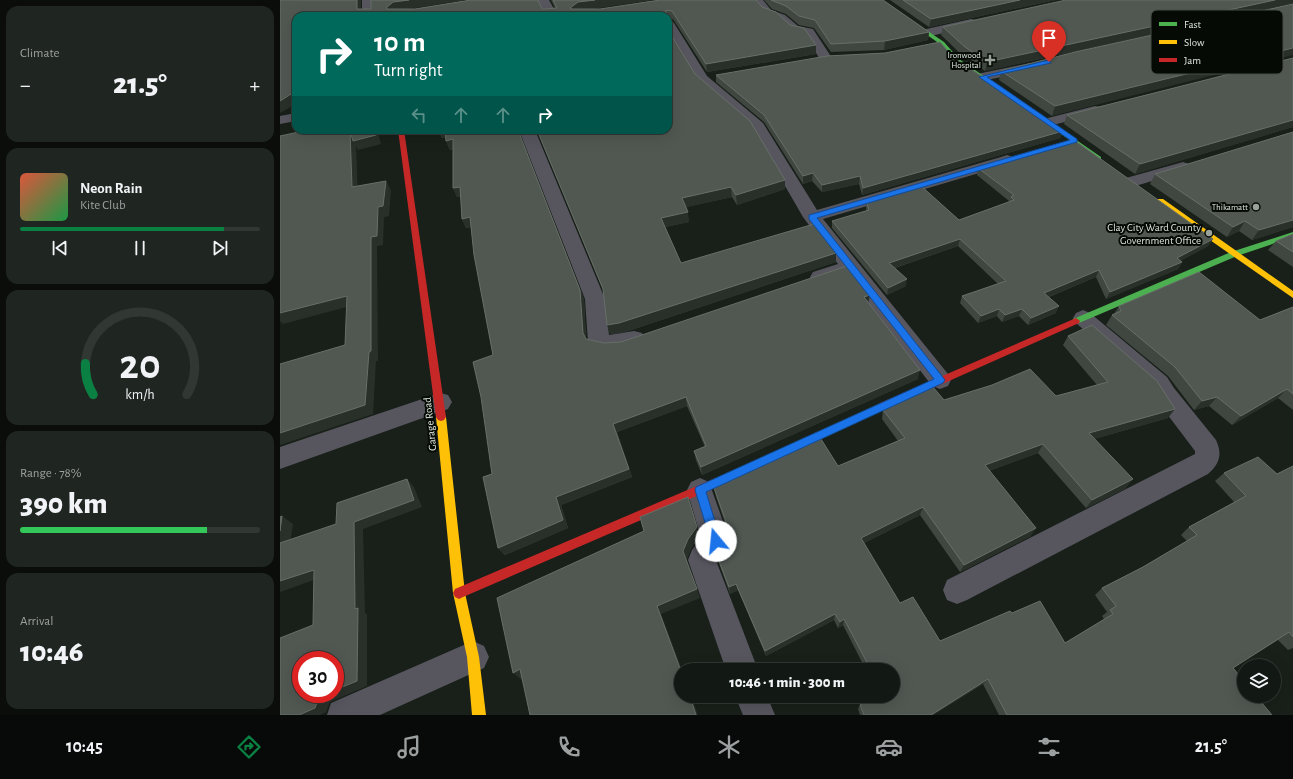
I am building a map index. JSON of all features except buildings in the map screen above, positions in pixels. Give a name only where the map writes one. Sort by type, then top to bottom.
[{"type":"street","points":[[368,0],[368,12]]},
{"type":"street","points":[[542,0],[550,12]]},
{"type":"street","points":[[757,0],[766,12],[781,17],[794,29],[809,32],[826,58]]},
{"type":"street","points":[[879,0],[942,43],[957,60],[1075,140],[1107,164]]},
{"type":"street","points":[[926,33],[985,20]]},
{"type":"street","points":[[672,28],[710,77],[758,126],[812,217],[940,380]]},
{"type":"street","points":[[927,46],[942,43]]},
{"type":"street","points":[[810,60],[840,57]]},
{"type":"street","points":[[982,77],[1044,63]]},
{"type":"street","points":[[1049,122],[1110,106]]},
{"type":"street","points":[[280,120],[292,118]]},
{"type":"street","name":"Garage Road","points":[[402,134],[440,402],[460,593],[473,657],[480,715]]},
{"type":"street","points":[[529,134],[595,299],[599,342],[608,344],[623,342],[652,333]]},
{"type":"street","points":[[1052,147],[1075,140]]},
{"type":"street","points":[[812,217],[1022,156]]},
{"type":"street","points":[[1139,187],[1198,162]]},
{"type":"street","points":[[1139,187],[1293,295]]},
{"type":"street","points":[[460,593],[700,490],[940,380],[1083,318],[1234,254],[1293,234]]},
{"type":"street","points":[[800,283],[851,266]]},
{"type":"street","points":[[957,590],[1199,466],[1207,459],[1206,448],[1166,395],[1159,383],[1083,318]]},
{"type":"street","points":[[280,458],[440,402]]},
{"type":"street","points":[[700,490],[716,541],[702,560],[739,663]]},
{"type":"street","points":[[343,715],[473,657]]},
{"type":"street","points":[[754,703],[759,715]]},
{"type":"traffic: fast","points":[[879,0],[942,43],[957,60],[1099,158]]},
{"type":"traffic: fast","points":[[1076,321],[1234,254],[1293,234]]},
{"type":"traffic: fast","points":[[718,482],[883,406]]},
{"type":"traffic: slow","points":[[1160,201],[1293,295]]},
{"type":"traffic: slow","points":[[441,417],[459,593],[473,657],[479,715]]},
{"type":"traffic: jam","points":[[402,134],[441,417]]},
{"type":"traffic: jam","points":[[883,406],[1076,321]]},
{"type":"traffic: jam","points":[[459,593],[718,482]]},
{"type":"place","name":"Ironwood Hospital","points":[[990,60]]},
{"type":"place","name":"Thikamatt","points":[[1256,207]]},
{"type":"place","name":"Clay City Ward County Government Office","points":[[1209,233]]},
{"type":"route","points":[[716,541],[700,490],[940,380],[812,217],[1075,140],[982,77],[1049,62]]}]
